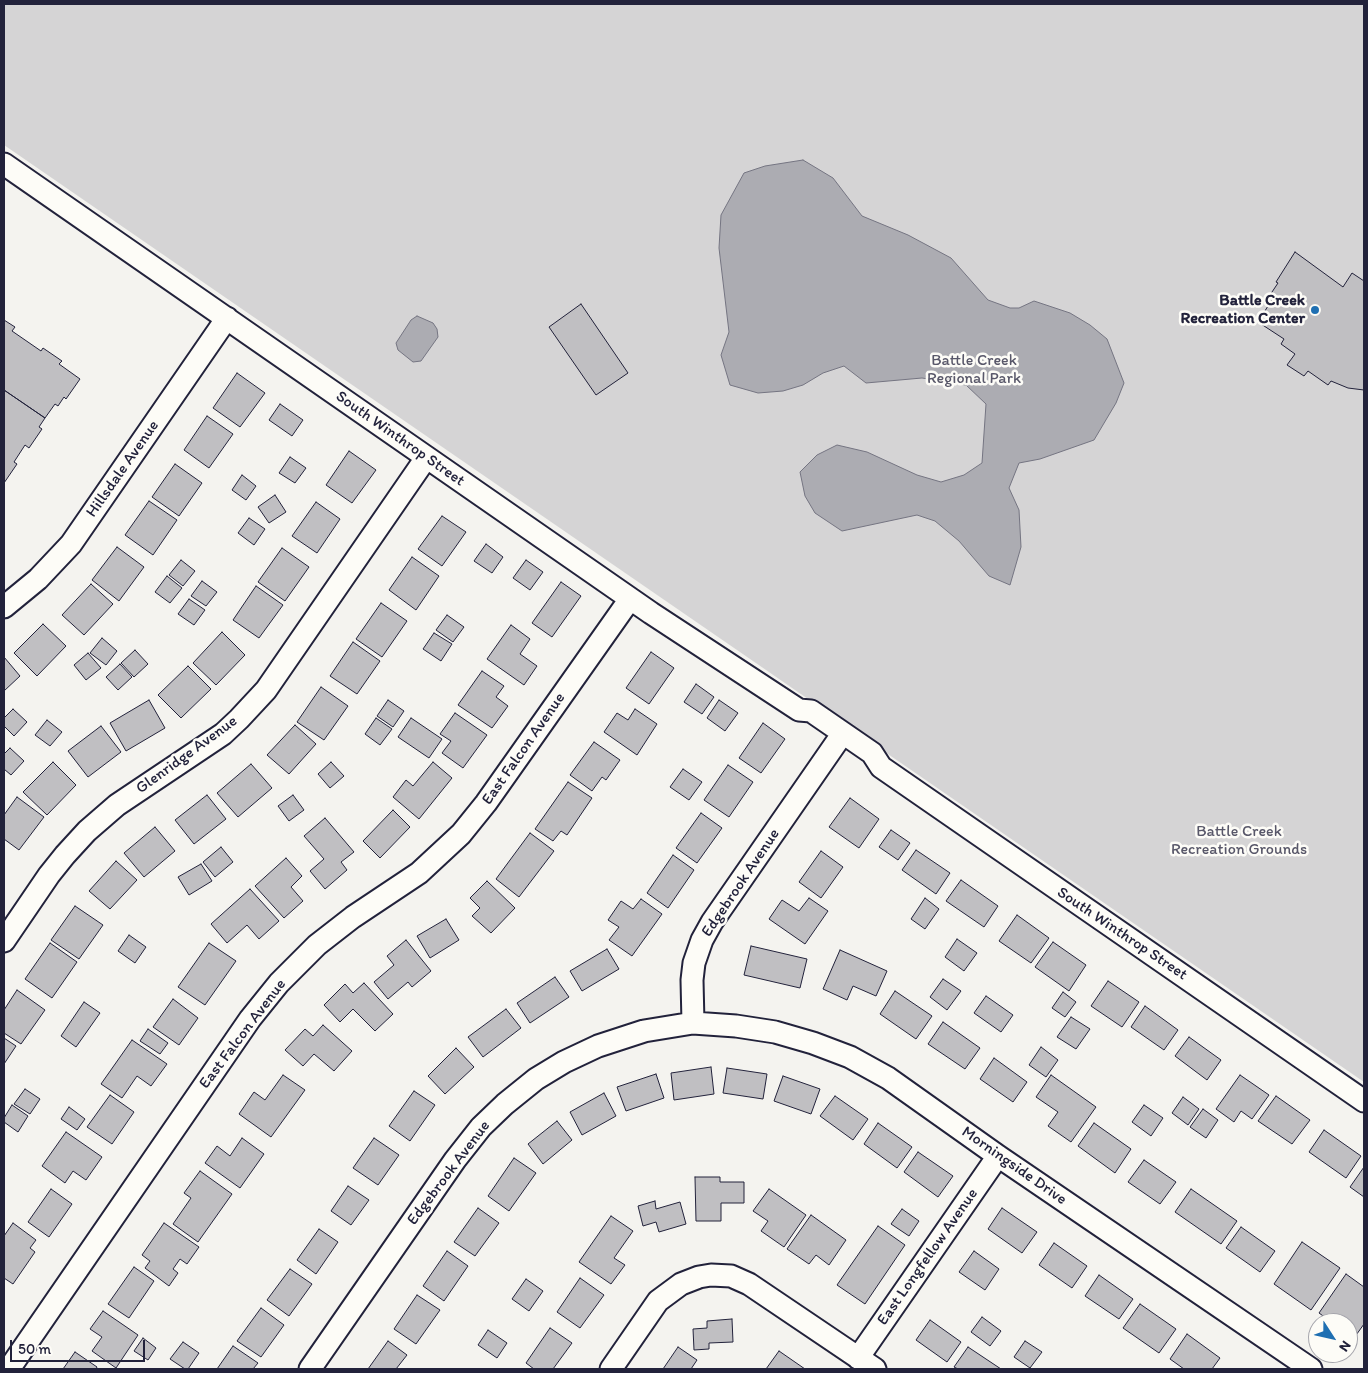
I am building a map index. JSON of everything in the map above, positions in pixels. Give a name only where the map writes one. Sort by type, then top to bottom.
[{"type":"street","name":"South Winthrop Street","points":[[4,164],[630,599],[799,710],[811,711],[839,739],[872,754],[881,767],[1364,1100]]},
{"type":"street","name":"Hillsdale Avenue","points":[[4,607],[38,579],[71,544],[227,318]]},
{"type":"street","name":"Glenridge Avenue","points":[[4,941],[60,862],[88,831],[118,805],[223,734],[266,690],[426,458]]},
{"type":"street","name":"East Falcon Avenue","points":[[8,1369],[250,1019],[279,983],[317,945],[353,917],[420,873],[461,834],[486,803],[630,599]]},
{"type":"street","name":"Edgebrook Avenue","points":[[310,1369],[455,1160],[481,1127],[505,1104],[536,1079],[564,1062],[598,1046],[644,1032],[693,1023],[692,980],[694,963],[702,940],[712,922],[839,739]]},
{"type":"street","name":"Morningside Drive","points":[[693,1023],[736,1026],[774,1032],[813,1042],[850,1057],[888,1078],[998,1156],[1311,1369]]},
{"type":"street","name":"East Longfellow Avenue","points":[[866,1364],[998,1156]]},
{"type":"street","points":[[611,1369],[658,1301],[669,1291],[681,1284],[699,1277],[711,1275],[731,1276],[749,1284],[866,1364]]},
{"type":"green space","name":"Battle Creek Regional Park","points":[[4,4],[1364,4],[1364,1082],[4,145]]},
{"type":"shaded area","points":[[803,160],[833,178],[862,216],[908,235],[951,258],[988,300],[1010,308],[1019,308],[1034,301],[1070,313],[1090,325],[1107,339],[1124,383],[1116,403],[1094,440],[1040,459],[1019,463],[1009,488],[1019,510],[1021,547],[1010,585],[989,576],[959,541],[935,521],[917,515],[842,531],[815,513],[805,496],[800,472],[817,455],[837,445],[867,452],[917,475],[941,482],[964,475],[982,463],[986,404],[966,385],[922,378],[866,383],[844,366],[823,373],[803,385],[783,391],[758,393],[730,385],[721,355],[729,332],[719,248],[721,215],[744,173],[765,166]]},
{"type":"shaded area","points":[[417,316],[433,323],[437,329],[438,337],[421,361],[413,362],[398,350],[396,343],[411,320]]},
{"type":"building","name":"Battle Creek Recreation Center","points":[[1295,252],[1343,287],[1352,273],[1364,281],[1364,390],[1348,388],[1331,381],[1328,385],[1308,371],[1304,376],[1287,365],[1295,354],[1281,344],[1284,339],[1258,322],[1273,298],[1270,295],[1278,283],[1276,282]]},
{"type":"building","points":[[581,304],[628,373],[596,395],[549,327]]},
{"type":"building","points":[[4,320],[15,327],[12,331],[41,351],[43,348],[62,361],[59,364],[80,379],[66,399],[64,397],[58,406],[55,404],[45,418],[4,390]]},
{"type":"building","points":[[237,373],[265,393],[240,427],[213,408]]},
{"type":"building","points":[[4,390],[45,418],[39,427],[42,429],[29,448],[25,445],[14,462],[17,464],[4,483]]},
{"type":"building","points":[[280,404],[303,420],[292,436],[269,420]]},
{"type":"building","points":[[207,416],[233,434],[209,468],[184,450]]},
{"type":"building","points":[[349,451],[376,470],[352,503],[326,485]]},
{"type":"building","points":[[290,457],[306,468],[295,483],[279,473]]},
{"type":"building","points":[[175,464],[202,483],[179,516],[152,497]]},
{"type":"building","points":[[242,475],[256,486],[246,500],[232,490]]},
{"type":"building","points":[[275,495],[286,512],[269,523],[258,507]]},
{"type":"building","points":[[149,501],[177,520],[153,555],[125,535]]},
{"type":"building","points":[[316,502],[340,519],[317,553],[292,536]]},
{"type":"building","points":[[442,516],[466,532],[442,566],[418,549]]},
{"type":"building","points":[[249,518],[265,529],[254,545],[238,533]]},
{"type":"building","points":[[486,544],[503,557],[492,573],[474,561]]},
{"type":"building","points":[[117,547],[144,567],[119,601],[92,580]]},
{"type":"building","points":[[282,548],[309,567],[285,601],[258,582]]},
{"type":"building","points":[[412,557],[439,576],[416,610],[389,590]]},
{"type":"building","points":[[181,560],[195,571],[183,586],[169,575]]},
{"type":"building","points":[[526,560],[543,572],[530,590],[513,578]]},
{"type":"building","points":[[167,576],[182,588],[170,603],[155,592]]},
{"type":"building","points":[[202,581],[217,592],[206,606],[191,596]]},
{"type":"building","points":[[561,582],[581,596],[552,637],[532,623]]},
{"type":"building","points":[[91,584],[113,604],[84,635],[62,615]]},
{"type":"building","points":[[256,586],[283,605],[259,638],[233,620]]},
{"type":"building","points":[[189,599],[205,610],[194,625],[178,614]]},
{"type":"building","points":[[381,603],[407,621],[382,657],[356,639]]},
{"type":"building","points":[[447,615],[464,627],[453,642],[436,630]]},
{"type":"building","points":[[43,624],[66,646],[37,676],[14,653]]},
{"type":"building","points":[[511,625],[530,639],[520,654],[537,666],[524,685],[487,659]]},
{"type":"building","points":[[222,632],[245,655],[216,685],[193,663]]},
{"type":"building","points":[[434,633],[452,644],[441,661],[423,649]]},
{"type":"building","points":[[102,638],[117,651],[106,665],[90,653]]},
{"type":"building","points":[[353,642],[380,661],[357,694],[330,676]]},
{"type":"building","points":[[135,650],[148,664],[134,677],[121,663]]},
{"type":"building","points":[[651,652],[674,668],[649,704],[626,688]]},
{"type":"building","points":[[88,653],[101,668],[86,680],[74,665]]},
{"type":"building","points":[[4,657],[20,676],[4,691]]},
{"type":"building","points":[[120,664],[132,677],[118,690],[106,677]]},
{"type":"building","points":[[188,666],[211,689],[181,718],[158,695]]},
{"type":"building","points":[[482,671],[504,686],[496,697],[508,706],[492,728],[458,705]]},
{"type":"building","points":[[696,684],[714,697],[702,714],[684,702]]},
{"type":"building","points":[[321,687],[348,706],[324,740],[297,722]]},
{"type":"building","points":[[149,700],[165,728],[126,751],[110,723]]},
{"type":"building","points":[[388,700],[404,711],[393,727],[377,716]]},
{"type":"building","points":[[719,700],[738,713],[725,731],[707,718]]},
{"type":"building","points":[[13,709],[27,722],[14,736],[4,726],[4,718]]},
{"type":"building","points":[[635,709],[657,724],[637,755],[604,732],[617,713],[628,720]]},
{"type":"building","points":[[455,713],[487,735],[463,768],[442,753],[451,741],[440,734]]},
{"type":"building","points":[[376,718],[392,729],[380,745],[365,734]]},
{"type":"building","points":[[411,718],[442,739],[429,758],[398,737]]},
{"type":"building","points":[[47,720],[62,732],[50,746],[35,735]]},
{"type":"building","points":[[763,723],[785,739],[761,773],[739,758]]},
{"type":"building","points":[[295,725],[316,744],[289,774],[267,755]]},
{"type":"building","points":[[101,726],[121,752],[88,777],[68,751]]},
{"type":"building","points":[[594,742],[620,760],[606,780],[602,777],[592,791],[570,775]]},
{"type":"building","points":[[10,748],[24,761],[11,775],[4,769],[4,754]]},
{"type":"building","points":[[53,762],[76,785],[47,815],[23,792]]},
{"type":"building","points":[[331,762],[344,776],[330,788],[318,774]]},
{"type":"building","points":[[433,762],[452,778],[419,819],[393,797],[406,780],[413,786]]},
{"type":"building","points":[[251,764],[272,788],[238,817],[217,793]]},
{"type":"building","points":[[728,765],[753,782],[729,817],[704,800]]},
{"type":"building","points":[[683,769],[702,782],[689,800],[670,787]]},
{"type":"building","points":[[568,782],[592,798],[567,835],[561,831],[553,841],[535,829]]},
{"type":"building","points":[[207,795],[226,819],[194,844],[175,820]]},
{"type":"building","points":[[293,795],[304,810],[289,821],[278,806]]},
{"type":"building","points":[[17,797],[44,817],[19,850],[4,839],[4,815]]},
{"type":"building","points":[[850,798],[879,819],[859,848],[829,827]]},
{"type":"building","points":[[393,810],[410,827],[380,858],[363,841]]},
{"type":"building","points":[[701,813],[722,828],[697,863],[676,848]]},
{"type":"building","points":[[325,818],[354,852],[341,862],[347,870],[325,889],[310,871],[324,859],[304,836]]},
{"type":"building","points":[[155,827],[175,851],[144,877],[124,853]]},
{"type":"building","points":[[891,830],[910,843],[898,860],[879,847]]},
{"type":"building","points":[[530,833],[554,851],[519,897],[496,879]]},
{"type":"building","points":[[221,847],[233,862],[215,877],[203,862]]},
{"type":"building","points":[[916,850],[950,873],[936,894],[902,870]]},
{"type":"building","points":[[821,851],[843,867],[821,898],[799,882]]},
{"type":"building","points":[[673,855],[694,870],[668,908],[647,893]]},
{"type":"building","points":[[286,858],[302,876],[291,887],[303,901],[284,918],[255,886]]},
{"type":"building","points":[[116,861],[137,880],[110,909],[89,891]]},
{"type":"building","points":[[201,864],[212,881],[189,895],[178,877]]},
{"type":"building","points":[[961,880],[998,906],[984,927],[946,901]]},
{"type":"building","points":[[487,881],[515,908],[491,933],[472,916],[480,908],[470,898]]},
{"type":"building","points":[[250,889],[279,921],[259,939],[247,925],[227,943],[211,924]]},
{"type":"building","points":[[809,898],[828,911],[805,944],[769,919],[782,900],[799,911]]},
{"type":"building","points":[[925,898],[939,909],[925,929],[911,919]]},
{"type":"building","points":[[641,899],[662,914],[632,956],[609,940],[619,927],[608,920],[621,901],[633,909]]},
{"type":"building","points":[[75,906],[103,925],[79,959],[51,940]]},
{"type":"building","points":[[1017,915],[1049,938],[1031,963],[999,941]]},
{"type":"building","points":[[446,919],[459,940],[430,958],[417,936]]},
{"type":"building","points":[[129,935],[146,947],[135,963],[118,951]]},
{"type":"building","points":[[957,939],[977,953],[964,971],[945,957]]},
{"type":"building","points":[[406,940],[431,971],[412,987],[408,982],[388,999],[374,982],[394,965],[387,956]]},
{"type":"building","points":[[1053,942],[1086,965],[1069,991],[1035,967]]},
{"type":"building","points":[[50,943],[77,962],[52,998],[25,979]]},
{"type":"building","points":[[209,943],[236,961],[205,1005],[178,987]]},
{"type":"building","points":[[751,946],[807,959],[800,988],[744,975]]},
{"type":"building","points":[[607,949],[619,969],[582,991],[570,971]]},
{"type":"building","points":[[840,950],[887,971],[876,996],[853,986],[847,1000],[823,989]]},
{"type":"building","points":[[555,977],[569,997],[530,1023],[517,1003]]},
{"type":"building","points":[[943,979],[961,991],[947,1010],[930,997]]},
{"type":"building","points":[[1108,981],[1139,1002],[1122,1027],[1091,1006]]},
{"type":"building","points":[[364,983],[393,1014],[375,1031],[353,1009],[340,1022],[324,1005],[345,984],[353,993]]},
{"type":"building","points":[[17,990],[45,1010],[21,1044],[4,1033],[4,1010]]},
{"type":"building","points":[[895,991],[932,1016],[916,1039],[880,1014]]},
{"type":"building","points":[[1063,992],[1076,1002],[1065,1017],[1052,1008]]},
{"type":"building","points":[[986,996],[1013,1015],[1001,1032],[974,1013]]},
{"type":"building","points":[[173,999],[198,1018],[179,1045],[153,1027]]},
{"type":"building","points":[[84,1002],[100,1013],[76,1047],[61,1036]]},
{"type":"building","points":[[1145,1006],[1178,1030],[1164,1050],[1131,1027]]},
{"type":"building","points":[[506,1009],[521,1028],[483,1057],[468,1037]]},
{"type":"building","points":[[1071,1017],[1090,1029],[1076,1049],[1057,1037]]},
{"type":"building","points":[[943,1022],[980,1048],[965,1069],[928,1044]]},
{"type":"building","points":[[323,1025],[352,1051],[334,1071],[314,1054],[303,1066],[285,1050],[305,1029],[313,1036]]},
{"type":"building","points":[[148,1029],[168,1043],[160,1054],[140,1041]]},
{"type":"building","points":[[1189,1037],[1221,1060],[1207,1080],[1175,1056]]},
{"type":"building","points":[[4,1038],[16,1046],[4,1064]]},
{"type":"building","points":[[132,1040],[167,1064],[151,1086],[137,1076],[122,1098],[101,1084]]},
{"type":"building","points":[[1041,1047],[1058,1060],[1046,1077],[1029,1065]]},
{"type":"building","points":[[456,1048],[474,1067],[445,1094],[428,1076]]},
{"type":"building","points":[[994,1058],[1027,1082],[1013,1102],[980,1079]]},
{"type":"building","points":[[711,1067],[714,1094],[674,1100],[671,1073]]},
{"type":"building","points":[[727,1068],[767,1074],[763,1099],[723,1093]]},
{"type":"building","points":[[656,1074],[664,1098],[626,1111],[617,1087]]},
{"type":"building","points":[[283,1075],[305,1090],[271,1137],[239,1114],[254,1092],[265,1100]]},
{"type":"building","points":[[1051,1075],[1096,1107],[1071,1142],[1048,1126],[1058,1112],[1036,1097]]},
{"type":"building","points":[[1240,1075],[1269,1095],[1252,1119],[1241,1111],[1234,1122],[1216,1109]]},
{"type":"building","points":[[783,1076],[820,1089],[811,1114],[774,1101]]},
{"type":"building","points":[[25,1089],[40,1099],[30,1114],[14,1104]]},
{"type":"building","points":[[414,1091],[435,1105],[410,1141],[389,1126]]},
{"type":"building","points":[[604,1093],[616,1116],[582,1135],[570,1112]]},
{"type":"building","points":[[110,1095],[134,1112],[112,1144],[87,1127]]},
{"type":"building","points":[[835,1096],[868,1119],[853,1140],[820,1116]]},
{"type":"building","points":[[1276,1096],[1310,1120],[1292,1144],[1258,1121]]},
{"type":"building","points":[[1183,1097],[1199,1109],[1188,1125],[1172,1113]]},
{"type":"building","points":[[12,1105],[28,1116],[18,1132],[4,1122],[4,1118]]},
{"type":"building","points":[[1144,1105],[1163,1118],[1151,1136],[1132,1122]]},
{"type":"building","points":[[69,1107],[85,1119],[77,1130],[61,1119]]},
{"type":"building","points":[[1203,1109],[1218,1120],[1206,1138],[1190,1127]]},
{"type":"building","points":[[557,1121],[572,1140],[543,1164],[528,1144]]},
{"type":"building","points":[[878,1123],[912,1147],[897,1168],[864,1144]]},
{"type":"building","points":[[1094,1123],[1131,1149],[1115,1173],[1078,1146]]},
{"type":"building","points":[[1324,1130],[1361,1156],[1346,1178],[1309,1152]]},
{"type":"building","points":[[66,1132],[102,1157],[86,1180],[73,1171],[65,1183],[42,1166]]},
{"type":"building","points":[[242,1138],[264,1154],[240,1188],[205,1163],[217,1146],[230,1156]]},
{"type":"building","points":[[374,1138],[399,1155],[378,1185],[353,1168]]},
{"type":"building","points":[[918,1152],[953,1176],[938,1197],[904,1172]]},
{"type":"building","points":[[514,1158],[536,1173],[509,1211],[488,1196]]},
{"type":"building","points":[[1144,1160],[1176,1182],[1160,1204],[1128,1182]]},
{"type":"building","points":[[1364,1167],[1364,1197],[1350,1187]]},
{"type":"building","points":[[200,1171],[232,1194],[198,1242],[173,1224],[191,1198],[184,1193]]},
{"type":"building","points":[[695,1177],[720,1177],[720,1182],[744,1182],[744,1203],[721,1203],[721,1221],[696,1221]]},
{"type":"building","points":[[348,1186],[369,1200],[351,1225],[331,1211]]},
{"type":"building","points":[[51,1189],[72,1204],[49,1237],[28,1222]]},
{"type":"building","points":[[769,1189],[806,1215],[784,1247],[761,1231],[768,1221],[753,1211]]},
{"type":"building","points":[[1191,1189],[1237,1221],[1221,1244],[1175,1212]]},
{"type":"building","points":[[655,1201],[656,1209],[680,1202],[686,1224],[659,1232],[656,1222],[643,1226],[638,1206]]},
{"type":"building","points":[[478,1208],[499,1223],[475,1256],[454,1242]]},
{"type":"building","points":[[1002,1208],[1037,1232],[1022,1253],[988,1229]]},
{"type":"building","points":[[902,1209],[919,1221],[909,1236],[891,1224]]},
{"type":"building","points":[[811,1215],[846,1240],[829,1265],[816,1255],[809,1264],[787,1249]]},
{"type":"building","points":[[611,1216],[633,1231],[614,1258],[625,1265],[611,1284],[579,1262]]},
{"type":"building","points":[[13,1223],[36,1240],[30,1248],[35,1252],[13,1284],[4,1278],[4,1236]]},
{"type":"building","points":[[164,1223],[199,1247],[187,1264],[180,1259],[173,1269],[178,1273],[169,1286],[145,1268],[150,1261],[142,1255]]},
{"type":"building","points":[[878,1226],[905,1245],[865,1304],[837,1285]]},
{"type":"building","points":[[1241,1227],[1275,1251],[1260,1272],[1226,1248]]},
{"type":"building","points":[[319,1229],[338,1242],[316,1274],[297,1260]]},
{"type":"building","points":[[1302,1242],[1340,1268],[1311,1310],[1274,1284]]},
{"type":"building","points":[[1054,1243],[1087,1266],[1072,1288],[1039,1265]]},
{"type":"building","points":[[447,1251],[468,1266],[444,1301],[423,1286]]},
{"type":"building","points":[[974,1251],[999,1269],[985,1290],[959,1272]]},
{"type":"building","points":[[134,1267],[154,1281],[129,1318],[108,1304]]},
{"type":"building","points":[[290,1269],[312,1284],[289,1316],[267,1300]]},
{"type":"building","points":[[1346,1274],[1364,1287],[1364,1324],[1358,1332],[1358,1313],[1319,1313]]},
{"type":"building","points":[[1099,1275],[1133,1299],[1119,1319],[1085,1296]]},
{"type":"building","points":[[580,1278],[604,1295],[580,1328],[557,1312]]},
{"type":"building","points":[[526,1279],[543,1291],[529,1311],[512,1299]]},
{"type":"building","points":[[417,1295],[440,1310],[416,1344],[394,1329]]},
{"type":"building","points":[[1140,1304],[1176,1329],[1159,1353],[1123,1328]]},
{"type":"building","points":[[261,1308],[284,1325],[261,1357],[237,1341]]},
{"type":"building","points":[[103,1311],[138,1335],[116,1368],[92,1351],[102,1337],[90,1329]]},
{"type":"building","points":[[982,1317],[1001,1331],[990,1346],[971,1332]]},
{"type":"building","points":[[732,1319],[733,1342],[709,1343],[709,1349],[694,1350],[693,1329],[707,1328],[707,1321]]},
{"type":"building","points":[[930,1320],[961,1342],[947,1362],[916,1340]]},
{"type":"building","points":[[550,1328],[572,1343],[553,1369],[534,1369],[526,1363]]},
{"type":"building","points":[[488,1330],[507,1343],[497,1358],[478,1345]]},
{"type":"building","points":[[1187,1334],[1220,1358],[1212,1369],[1184,1369],[1170,1359]]},
{"type":"building","points":[[143,1338],[156,1348],[148,1360],[134,1351]]},
{"type":"building","points":[[388,1341],[407,1355],[396,1369],[368,1369]]},
{"type":"building","points":[[1025,1341],[1042,1352],[1030,1368],[1014,1357]]},
{"type":"building","points":[[183,1342],[199,1353],[188,1369],[170,1359]]},
{"type":"building","points":[[233,1346],[258,1363],[253,1369],[217,1369]]},
{"type":"building","points":[[678,1347],[697,1360],[691,1369],[663,1369]]},
{"type":"building","points":[[968,1347],[1001,1369],[958,1369],[954,1367]]},
{"type":"building","points":[[779,1351],[805,1369],[766,1369]]},
{"type":"building","points":[[75,1352],[97,1367],[96,1369],[63,1369]]},
{"type":"place","name":"Battle Creek Recreation Center","points":[[1315,310]]},
{"type":"park label","name":"Battle Creek Recreation Grounds","points":[[1239,841]]}]
